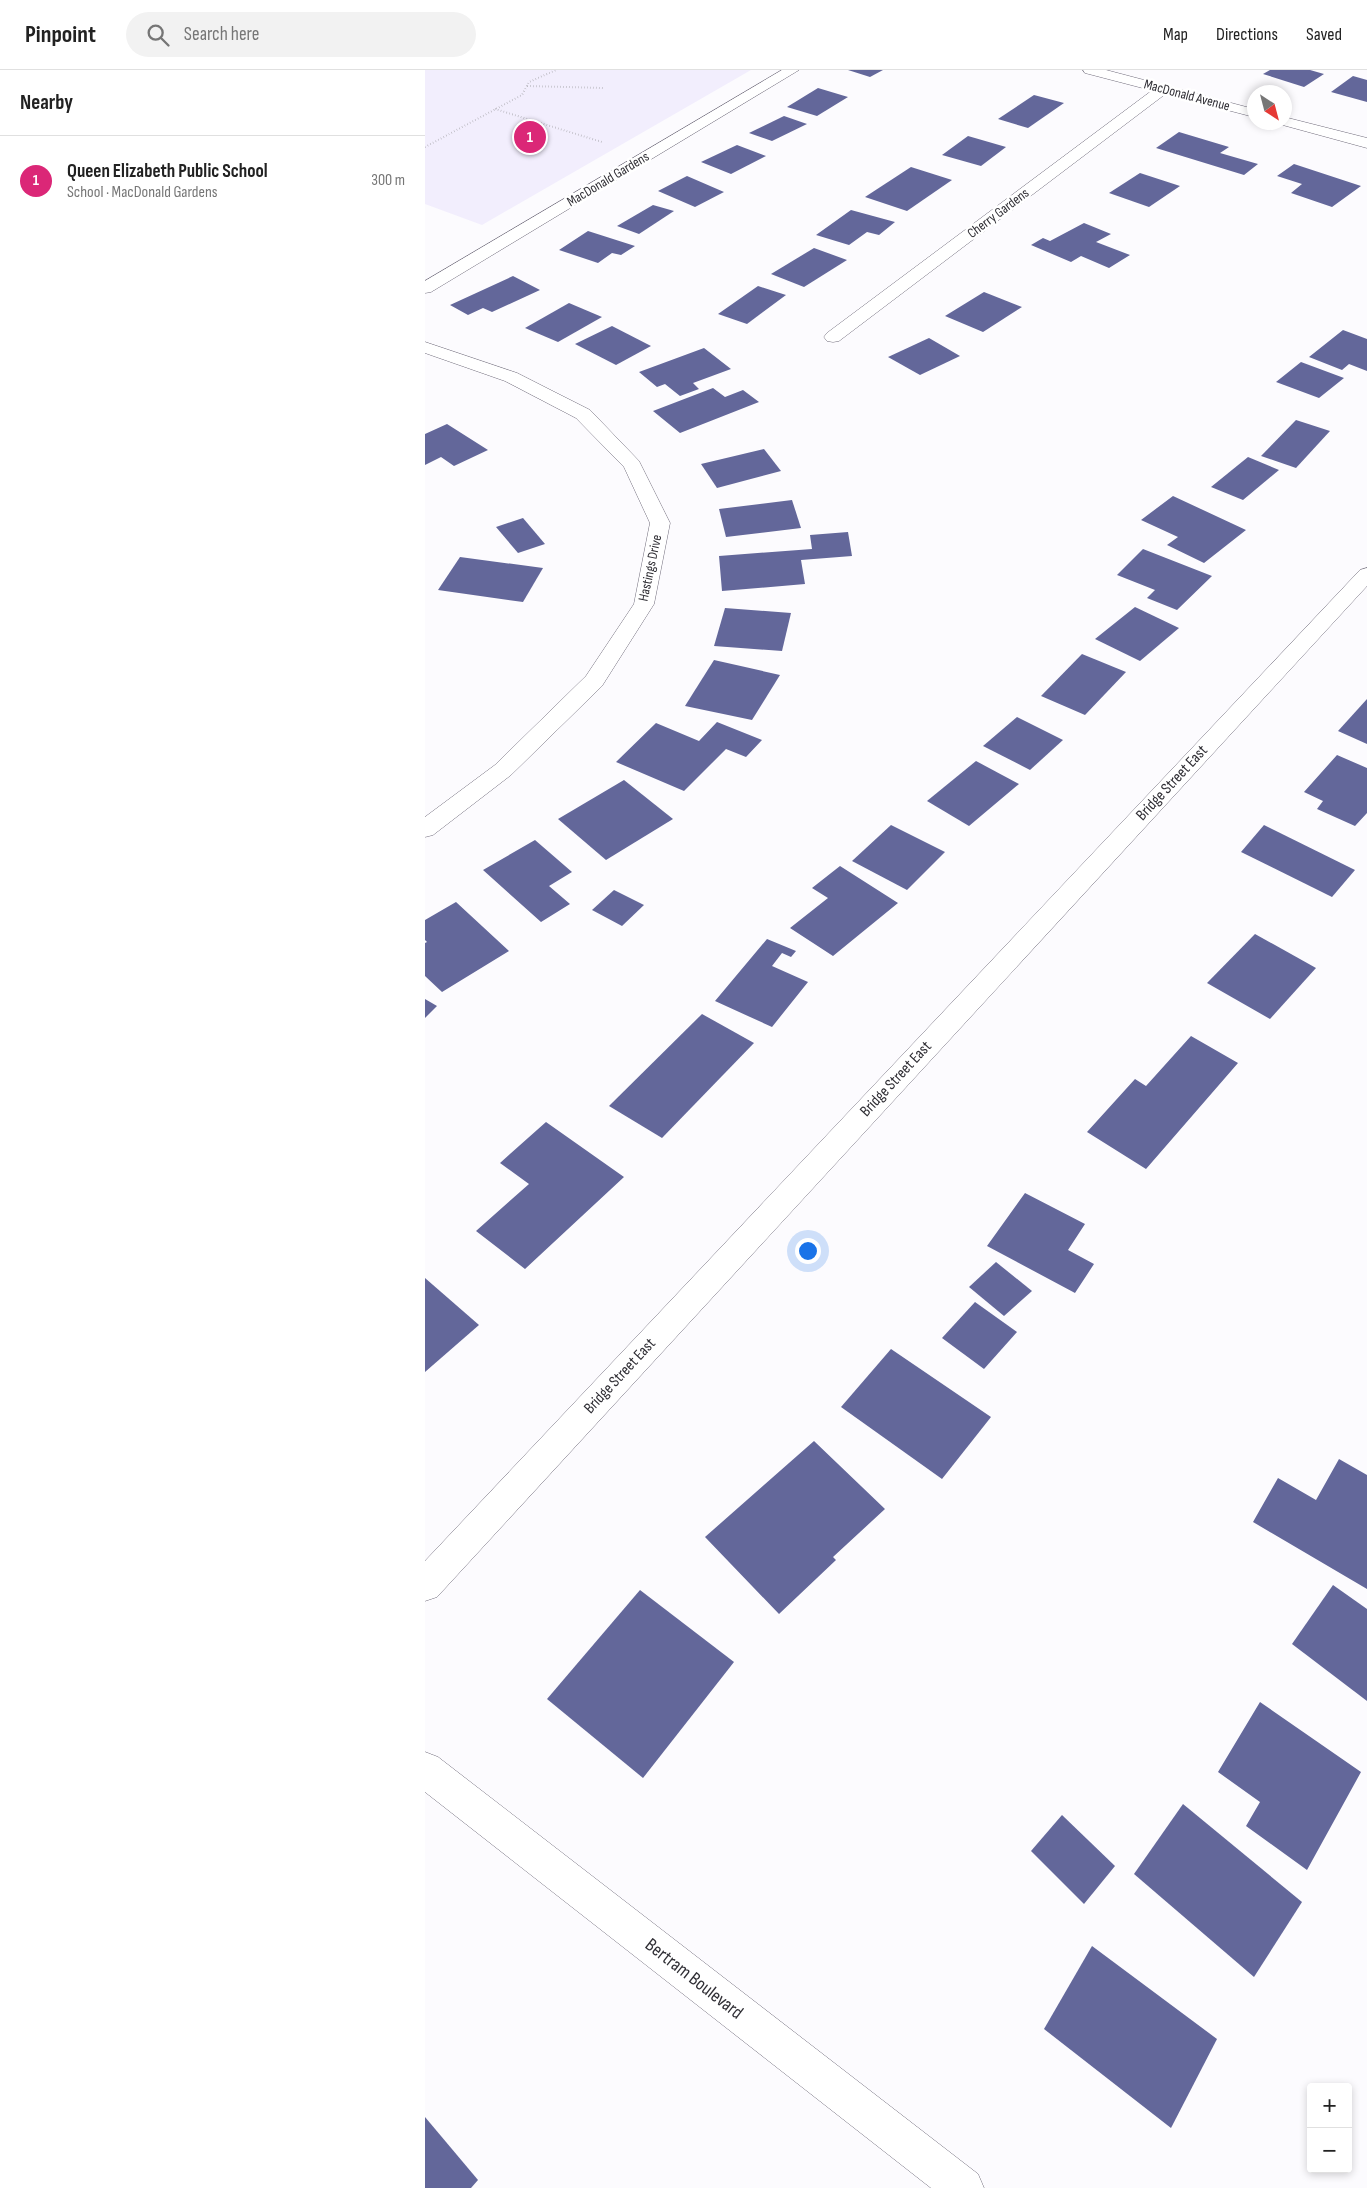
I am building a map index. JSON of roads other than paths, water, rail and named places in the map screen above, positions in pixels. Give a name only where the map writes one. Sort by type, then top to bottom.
[{"type":"street","name":"MacDonald Gardens","points":[[425,288],[792,70]]},
{"type":"street","name":"MacDonald Avenue","points":[[1090,70],[1247,111]]},
{"type":"street","name":"Cherry Gardens","points":[[833,337],[1163,89]]},
{"type":"street","points":[[1292,123],[1367,143]]},
{"type":"street","name":"Hastings Drive","points":[[425,347],[511,377],[583,414],[632,465],[660,523],[644,604],[594,680],[503,770],[425,829]]},
{"type":"street","points":[[425,367],[446,354]]},
{"type":"street","name":"Bridge Street East","points":[[425,1585],[1367,574]]},
{"type":"street","name":"Bertram Boulevard","points":[[425,1770],[964,2188]]},
{"type":"place","name":"Queen Elizabeth Public School","points":[[530,137]]}]
